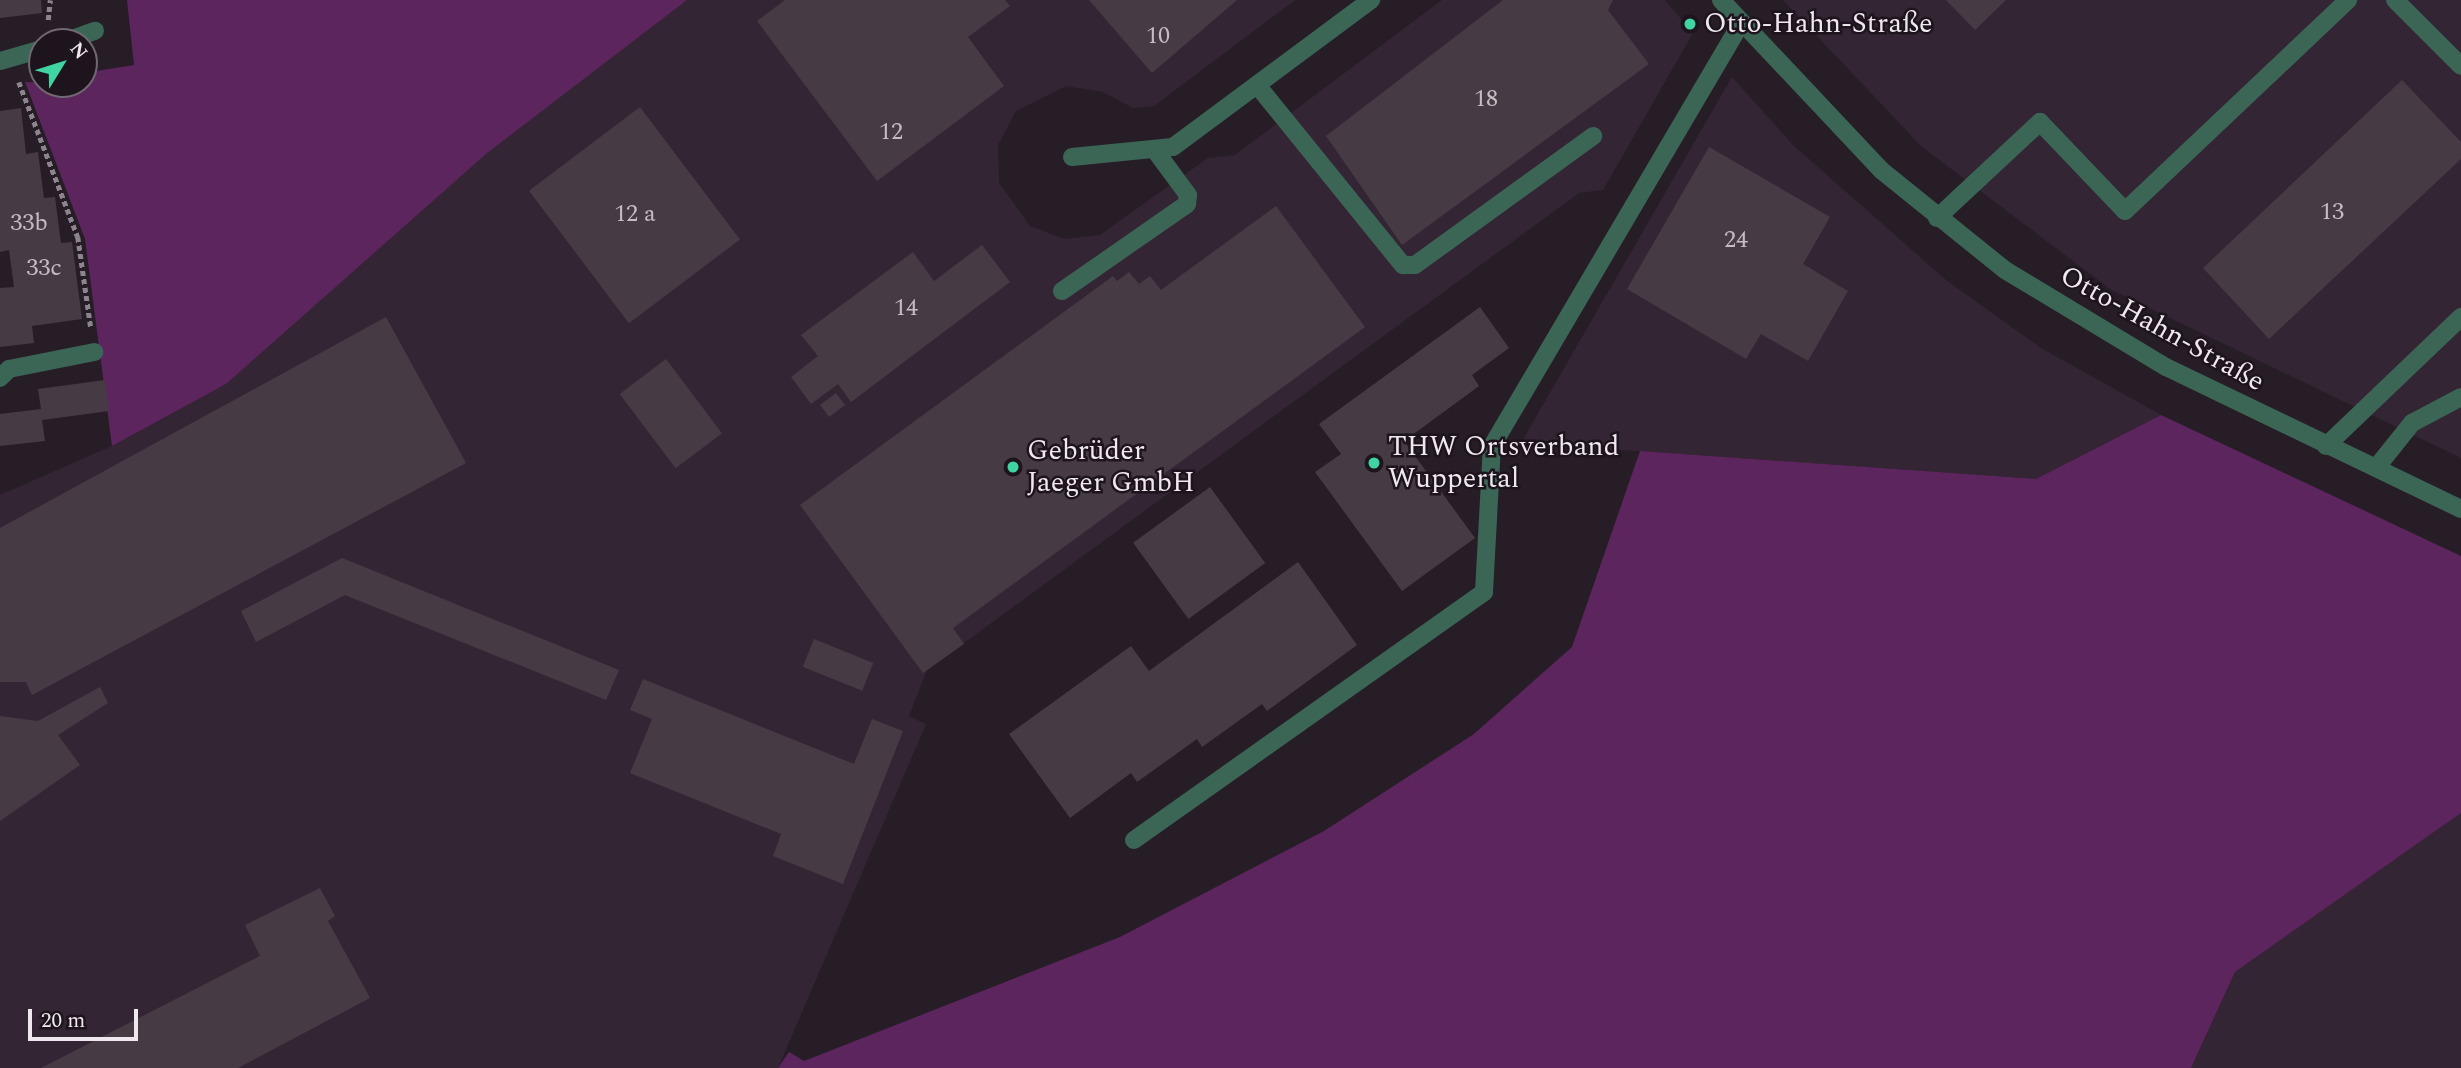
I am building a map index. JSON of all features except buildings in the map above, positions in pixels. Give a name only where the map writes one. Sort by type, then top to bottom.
[{"type":"street","points":[[1072,157],[1157,153],[1257,85],[1371,0]]},
{"type":"street","name":"Otto-Hahn-Straße","points":[[1721,0],[1881,170],[1937,218],[2085,321],[2326,446],[2461,509]]},
{"type":"street","points":[[1937,218],[2040,122],[2125,211],[2348,0]]},
{"type":"street","points":[[2395,0],[2461,66]]},
{"type":"street","points":[[1134,840],[1483,592],[1492,446],[1741,23]]},
{"type":"street","points":[[5,60],[28,53]]},
{"type":"street","points":[[1257,85],[1403,265],[1415,265],[1592,136]]},
{"type":"street","points":[[1062,291],[1187,204],[1188,195],[1157,153]]},
{"type":"street","points":[[2326,446],[2461,317]]},
{"type":"street","points":[[0,378],[9,369],[94,352]]},
{"type":"street","points":[[2376,468],[2412,423],[2461,397]]},
{"type":"path","points":[[5,60],[78,237],[94,352]]},
{"type":"shaded area","points":[[127,0],[687,0],[487,153],[226,384],[112,446],[85,239],[31,98],[98,98],[98,71],[134,65]]},
{"type":"shaded area","points":[[687,0],[1295,0],[1154,106],[1133,108],[1103,92],[1066,86],[1016,111],[998,145],[999,183],[1030,226],[1064,239],[1100,235],[1208,158],[1235,155],[1442,0],[1665,0],[1693,33],[1603,190],[1579,193],[927,670],[909,716],[926,724],[778,1068],[0,1068],[0,495],[112,446],[226,384],[487,152]]},
{"type":"shaded area","points":[[1783,0],[2461,0],[2461,458],[2110,289],[1921,146]]},
{"type":"shaded area","points":[[1732,77],[1794,146],[1946,280],[2041,348],[2161,415],[2036,479],[1521,443]]},
{"type":"shaded area","points":[[2161,415],[2461,556],[2461,813],[2235,972],[2191,1068],[778,1068],[789,1052],[804,1061],[1120,937],[1324,831],[1474,734],[1572,647],[1640,451],[2036,479]]},
{"type":"shaded area","points":[[2461,813],[2461,1068],[2191,1068],[2235,972]]},
{"type":"place","name":"Otto-Hahn-Straße","points":[[1690,24]]},
{"type":"place","name":"THW Ortsverband Wuppertal","points":[[1374,463]]},
{"type":"place","name":"Gebrüder Jaeger GmbH","points":[[1013,467]]}]
